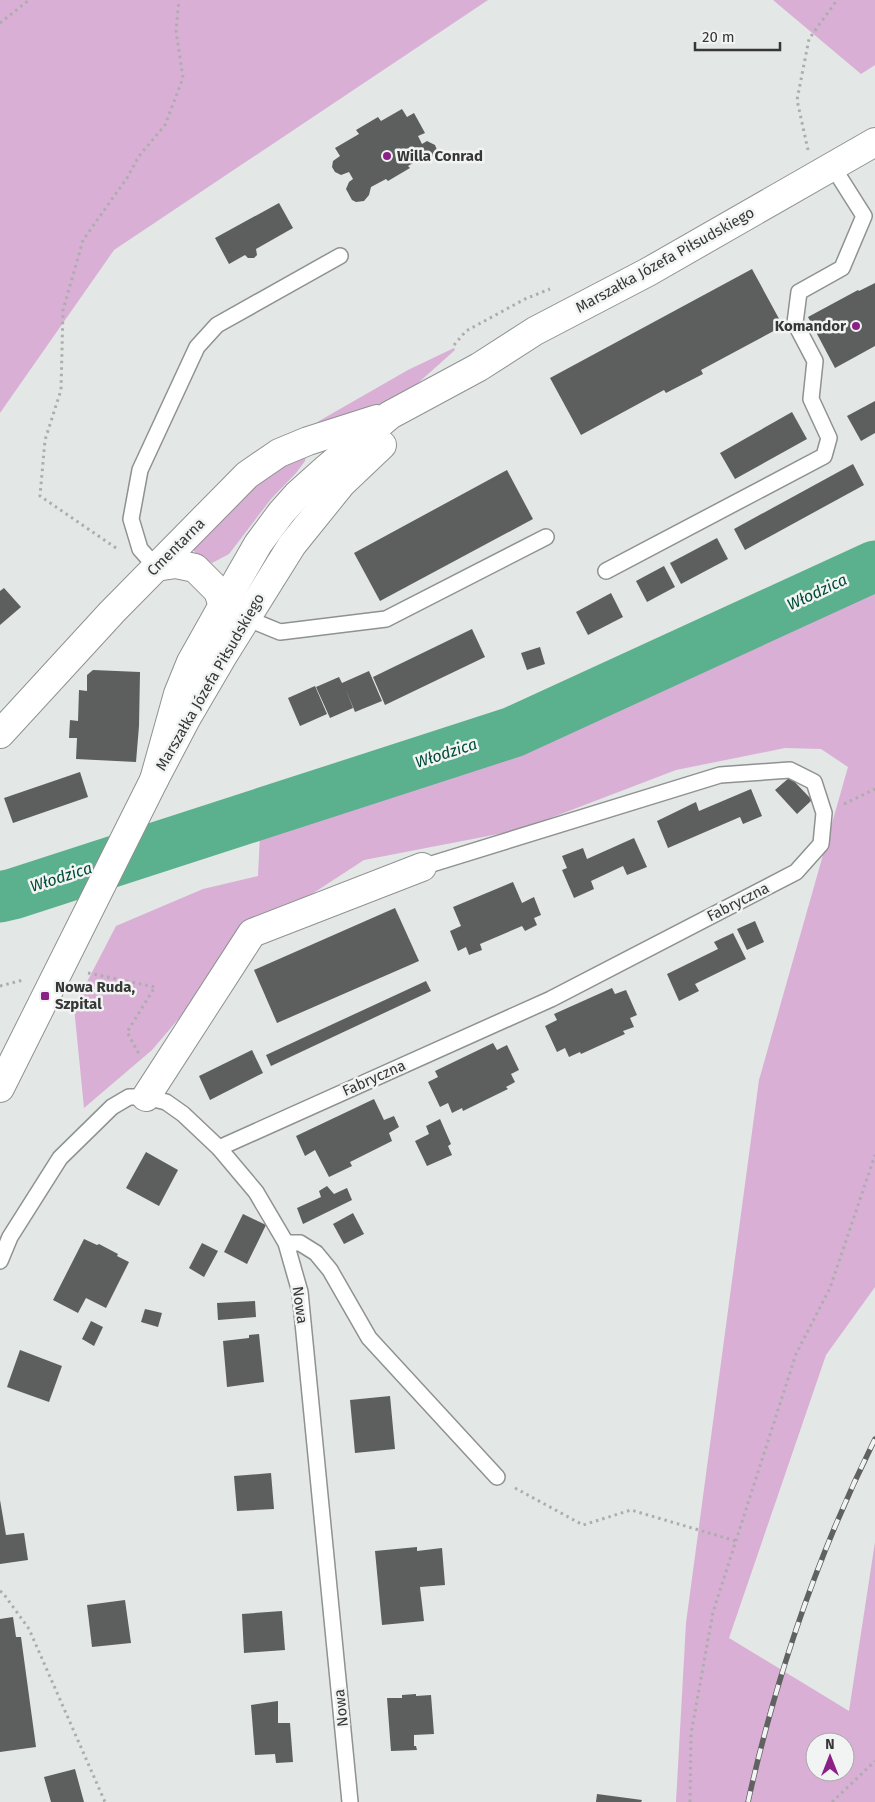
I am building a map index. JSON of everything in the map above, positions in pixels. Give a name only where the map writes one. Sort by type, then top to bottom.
[{"type":"street","name":"Marszałka Józefa Piłsudskiego","points":[[154,780],[178,694],[191,662],[258,544],[297,495],[390,415],[478,367],[535,331],[648,272],[833,167],[874,146]]},
{"type":"street","name":"Marszałka Józefa Piłsudskiego","points":[[154,780],[186,720],[246,618],[292,545],[342,483],[371,454],[456,379]]},
{"type":"street","name":"Cmentarna","points":[[0,734],[112,612],[248,475],[279,454],[308,441],[390,415]]},
{"type":"street","points":[[154,569],[176,564],[195,568],[218,591],[227,618],[225,632],[198,678],[186,720]]},
{"type":"street","points":[[0,1088],[71,968],[154,780]]},
{"type":"street","points":[[150,1090],[252,933],[422,867]]},
{"type":"lane","points":[[606,571],[824,456],[829,438],[811,399],[814,361],[795,323],[799,292],[842,268],[864,216],[833,167]]},
{"type":"lane","points":[[154,569],[140,549],[131,519],[140,470],[197,347],[216,325],[340,256]]},
{"type":"lane","points":[[246,618],[280,632],[386,619],[546,537]]},
{"type":"lane","name":"Fabryczna","points":[[219,1148],[551,999],[796,872],[820,844],[824,812],[814,782],[790,770],[720,775],[422,867]]},
{"type":"lane","points":[[0,1260],[10,1237],[60,1158],[112,1107],[150,1090]]},
{"type":"lane","name":"Nowa","points":[[150,1090],[183,1114],[219,1148],[256,1192],[286,1244],[300,1292],[350,1802]]},
{"type":"lane","points":[[286,1244],[300,1244],[316,1253],[330,1270],[369,1338],[496,1477]]},
{"type":"path","points":[[0,22],[29,0]]},
{"type":"path","points":[[154,569],[89,531],[40,496],[45,440],[61,390],[62,310],[83,240],[128,178],[139,156],[165,125],[183,78],[176,31],[180,0]]},
{"type":"path","points":[[808,153],[797,100],[809,39],[837,0]]},
{"type":"path","points":[[454,345],[466,331],[525,299],[556,286]]},
{"type":"path","points":[[824,812],[875,789]]},
{"type":"path","points":[[71,968],[155,987],[127,1032],[150,1090]]},
{"type":"path","points":[[690,1802],[691,1734],[713,1612],[796,1354],[830,1288],[875,1155]]},
{"type":"path","points":[[496,1477],[583,1525],[631,1510],[736,1541]]},
{"type":"path","points":[[0,1592],[3,1593],[28,1628],[105,1802]]},
{"type":"path","points":[[832,1802],[875,1760]]},
{"type":"shaded area","points":[[0,0],[488,0],[114,250],[0,413]]},
{"type":"shaded area","points":[[773,0],[875,0],[875,65],[861,74]]},
{"type":"shaded area","points":[[454,348],[455,350],[399,400],[315,425],[408,370]]},
{"type":"shaded area","points":[[306,456],[305,461],[296,473],[271,499],[229,554],[212,563],[196,554],[193,549],[254,482],[285,462]]},
{"type":"shaded area","points":[[875,592],[875,1287],[826,1355],[729,1638],[849,1711],[875,1542],[875,1802],[676,1802],[686,1623],[759,1080],[848,767],[821,749],[785,748],[676,770],[519,830],[364,860],[252,933],[152,1050],[84,1108],[74,1007],[116,926],[203,889],[258,876],[260,834],[521,754]]},
{"type":"building","name":"Willa Conrad","points":[[402,109],[407,117],[414,113],[425,133],[418,136],[422,144],[427,141],[435,145],[437,150],[435,155],[427,159],[423,157],[408,166],[410,168],[388,181],[386,179],[371,187],[369,195],[364,201],[356,202],[352,200],[346,189],[349,182],[353,179],[349,172],[341,175],[335,172],[332,167],[333,161],[340,156],[335,148],[359,134],[356,130],[378,117],[381,121]]},
{"type":"building","points":[[279,203],[293,228],[256,249],[257,255],[254,258],[248,258],[245,255],[229,264],[215,238]]},
{"type":"building","points":[[752,269],[783,326],[701,370],[703,374],[666,393],[664,390],[581,435],[550,378]]},
{"type":"building","points":[[875,283],[875,346],[835,368],[808,317]]},
{"type":"building","points":[[875,401],[875,433],[861,441],[847,416]]},
{"type":"building","points":[[792,412],[807,439],[735,479],[720,453]]},
{"type":"building","points":[[853,464],[864,485],[745,550],[734,529]]},
{"type":"building","points":[[507,470],[533,519],[380,601],[354,553]]},
{"type":"building","points":[[717,538],[728,559],[681,584],[670,563]]},
{"type":"building","points":[[664,566],[675,587],[647,602],[636,581]]},
{"type":"building","points":[[4,588],[21,607],[0,625],[0,591]]},
{"type":"building","points":[[611,593],[623,617],[588,635],[576,612]]},
{"type":"building","points":[[472,629],[485,657],[385,705],[373,677]]},
{"type":"building","points":[[540,647],[545,664],[527,670],[521,653]]},
{"type":"building","points":[[93,670],[140,672],[136,762],[76,759],[77,738],[69,738],[70,720],[78,721],[79,690],[87,691],[87,675]]},
{"type":"building","points":[[369,671],[382,701],[355,712],[346,690],[353,708],[330,718],[316,687],[339,677],[342,683]]},
{"type":"building","points":[[315,686],[327,714],[300,726],[288,698]]},
{"type":"building","points":[[80,772],[88,797],[13,823],[4,798]]},
{"type":"building","points":[[790,777],[812,800],[797,814],[775,790]]},
{"type":"building","points":[[751,789],[762,816],[743,824],[740,817],[668,848],[657,821],[696,802],[699,811]]},
{"type":"building","points":[[634,838],[647,867],[627,875],[623,866],[591,881],[594,889],[574,898],[562,870],[567,868],[562,856],[583,848],[587,859]]},
{"type":"building","points":[[513,882],[522,903],[534,897],[541,915],[534,918],[537,925],[525,931],[522,926],[480,944],[482,950],[469,955],[466,947],[458,951],[450,931],[461,926],[453,907]]},
{"type":"building","points":[[395,908],[419,961],[277,1023],[254,970]]},
{"type":"building","points":[[755,921],[764,942],[747,950],[737,929]]},
{"type":"building","points":[[733,933],[746,959],[695,984],[699,991],[679,1001],[667,974],[718,949],[714,942]]},
{"type":"building","points":[[426,981],[431,991],[271,1066],[266,1055]]},
{"type":"building","points":[[612,988],[615,994],[626,990],[637,1015],[630,1018],[634,1027],[623,1031],[625,1034],[581,1054],[580,1052],[569,1057],[565,1048],[557,1052],[545,1026],[557,1020],[554,1014]]},
{"type":"building","points":[[493,1043],[497,1050],[507,1045],[519,1070],[511,1074],[515,1082],[506,1087],[508,1089],[463,1111],[462,1108],[452,1113],[448,1103],[440,1107],[428,1082],[438,1077],[435,1071]]},
{"type":"building","points":[[252,1050],[263,1073],[210,1100],[199,1076]]},
{"type":"building","points":[[374,1099],[384,1120],[394,1116],[399,1127],[389,1133],[392,1141],[350,1162],[352,1166],[329,1177],[315,1150],[305,1156],[296,1136]]},
{"type":"building","points":[[440,1119],[451,1144],[448,1146],[452,1155],[427,1166],[415,1141],[429,1134],[426,1126]]},
{"type":"building","points":[[146,1152],[178,1170],[159,1206],[126,1188]]},
{"type":"building","points":[[327,1186],[334,1194],[347,1188],[352,1200],[303,1224],[297,1208],[321,1197],[319,1191]]},
{"type":"building","points":[[353,1213],[364,1234],[344,1244],[333,1224]]},
{"type":"building","points":[[243,1214],[266,1225],[247,1264],[224,1252]]},
{"type":"building","points":[[84,1239],[97,1245],[99,1244],[129,1262],[106,1308],[86,1298],[78,1313],[53,1300]]},
{"type":"building","points":[[202,1243],[218,1251],[204,1277],[189,1268]]},
{"type":"building","points":[[255,1301],[256,1317],[218,1320],[217,1303]]},
{"type":"building","points":[[145,1309],[162,1313],[158,1327],[141,1322]]},
{"type":"building","points":[[91,1321],[103,1327],[94,1346],[82,1339]]},
{"type":"building","points":[[259,1334],[264,1382],[227,1387],[223,1341],[249,1338],[249,1335]]},
{"type":"building","points":[[20,1350],[62,1366],[49,1402],[7,1387]]},
{"type":"building","points":[[390,1396],[395,1449],[355,1453],[350,1400]]},
{"type":"building","points":[[271,1473],[274,1509],[237,1511],[234,1476]]},
{"type":"building","points":[[0,1500],[6,1535],[24,1533],[28,1560],[0,1564]]},
{"type":"building","points":[[417,1547],[417,1551],[442,1548],[445,1585],[420,1587],[424,1621],[382,1625],[375,1551]]},
{"type":"building","points":[[125,1600],[131,1643],[92,1647],[87,1605]]},
{"type":"building","points":[[282,1611],[285,1650],[244,1653],[242,1614]]},
{"type":"building","points":[[13,1617],[16,1637],[21,1637],[36,1747],[0,1752],[0,1619]]},
{"type":"building","points":[[416,1694],[416,1696],[431,1695],[434,1734],[414,1735],[414,1746],[416,1746],[417,1750],[391,1751],[387,1698],[402,1698],[402,1695]]},
{"type":"building","points":[[278,1701],[278,1723],[290,1723],[293,1762],[276,1763],[275,1754],[255,1755],[251,1705]]},
{"type":"building","points":[[75,1769],[84,1802],[51,1802],[44,1777]]},
{"type":"building","points":[[597,1794],[642,1800],[641,1802],[596,1802]]},
{"type":"waterway","name":"Włodzica","points":[[0,897],[513,732],[875,566]]},
{"type":"railway","points":[[748,1802],[785,1662],[801,1616],[835,1527],[875,1439]]},
{"type":"place","name":"Willa Conrad","points":[[387,156]]},
{"type":"place","name":"Komandor","points":[[856,326]]},
{"type":"place","name":"Nowa Ruda, Szpital","points":[[45,996]]}]
